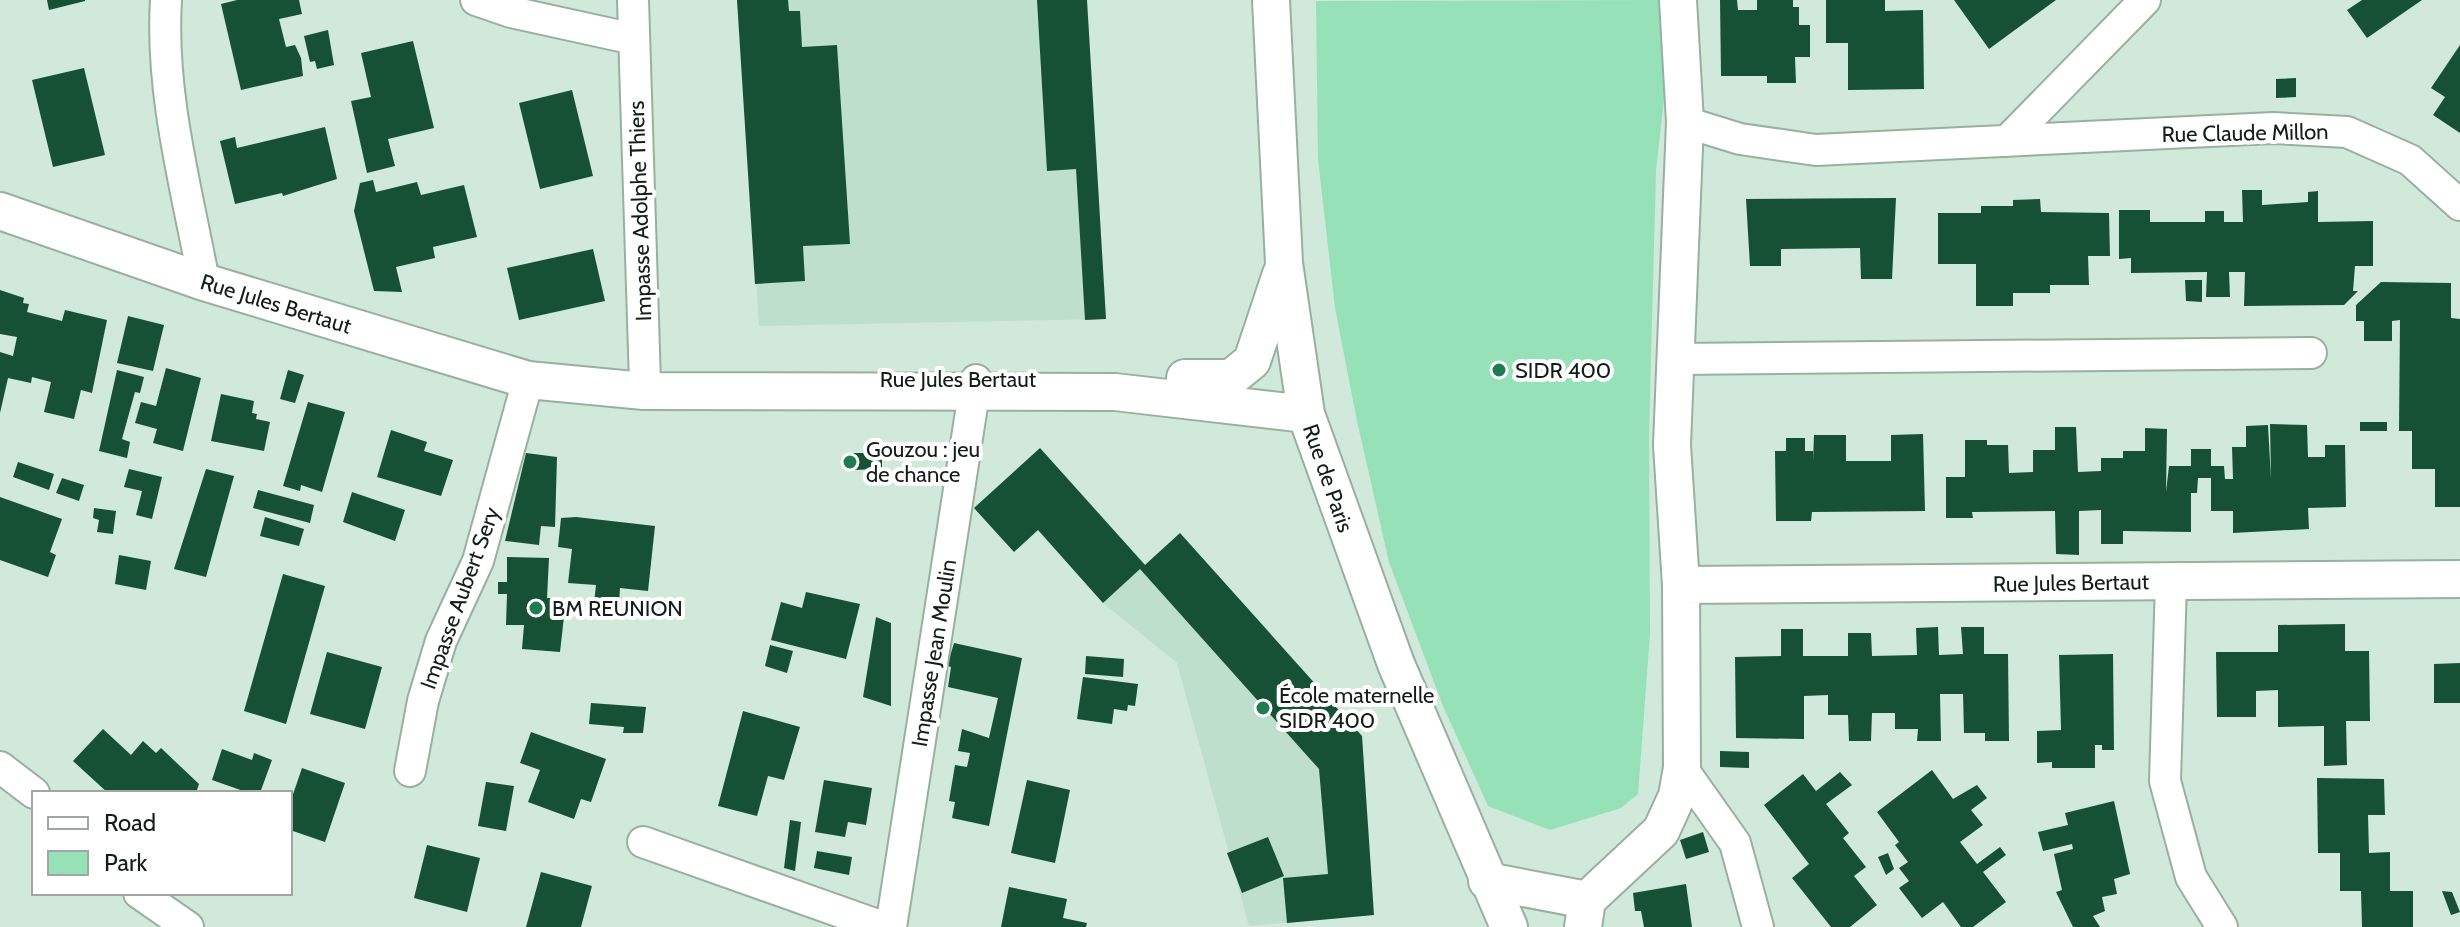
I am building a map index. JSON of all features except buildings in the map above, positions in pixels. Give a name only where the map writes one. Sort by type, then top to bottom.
[{"type":"street","points":[[166,0],[163,37],[170,98],[204,282]]},
{"type":"street","points":[[476,0],[511,12],[634,39]]},
{"type":"street","name":"Impasse Adolphe Thiers","points":[[633,0],[645,387]]},
{"type":"street","name":"Rue de Paris","points":[[1271,0],[1284,263],[1306,414],[1396,664],[1509,927]]},
{"type":"street","points":[[1487,881],[1585,913],[1661,831],[1677,796],[1682,768],[1681,585],[1672,445],[1685,122],[1678,0]]},
{"type":"street","points":[[2007,141],[2145,0]]},
{"type":"street","name":"Rue Claude Millon","points":[[1685,122],[1740,139],[1816,150],[2273,128],[2347,132],[2410,160],[2460,205]]},
{"type":"street","name":"Rue Jules Bertaut","points":[[0,211],[204,282],[542,381],[645,387],[976,385],[1231,378],[1252,361],[1284,263]]},
{"type":"street","points":[[1676,359],[2311,353]]},
{"type":"street","name":"Impasse Aubert Sery","points":[[410,771],[423,701],[441,641],[478,561],[542,381]]},
{"type":"street","name":"Rue Jules Bertaut","points":[[976,385],[1115,392],[1306,414]]},
{"type":"street","name":"Impasse Jean Moulin","points":[[891,927],[976,385]]},
{"type":"street","name":"Rue Jules Bertaut","points":[[1681,585],[2460,579]]},
{"type":"street","points":[[2171,582],[2165,781],[2191,877],[2222,927]]},
{"type":"street","points":[[0,767],[32,791]]},
{"type":"street","points":[[1682,768],[1712,805],[1735,843],[1758,927]]},
{"type":"street","points":[[643,842],[883,927]]},
{"type":"street","points":[[142,895],[188,927]]},
{"type":"shaded area","points":[[737,0],[1087,0],[1106,319],[759,326]]},
{"type":"shaded area","name":"École maternelle SIDR 400","points":[[1040,448],[1145,564],[1180,533],[1362,736],[1374,915],[1249,926],[1177,663],[1103,603],[1038,530],[1014,552],[974,508]]},
{"type":"green space","name":"SIDR 400","points":[[1658,0],[1667,73],[1656,170],[1649,434],[1650,634],[1638,794],[1621,808],[1550,830],[1488,806],[1443,706],[1389,562],[1335,308],[1318,159],[1316,1]]},
{"type":"place","name":"SIDR 400","points":[[1499,370]]},
{"type":"place","name":"Gouzou : jeu de chance","points":[[850,462]]},
{"type":"place","name":"BM REUNION","points":[[536,608]]},
{"type":"place","name":"École maternelle SIDR 400","points":[[1263,708]]}]
